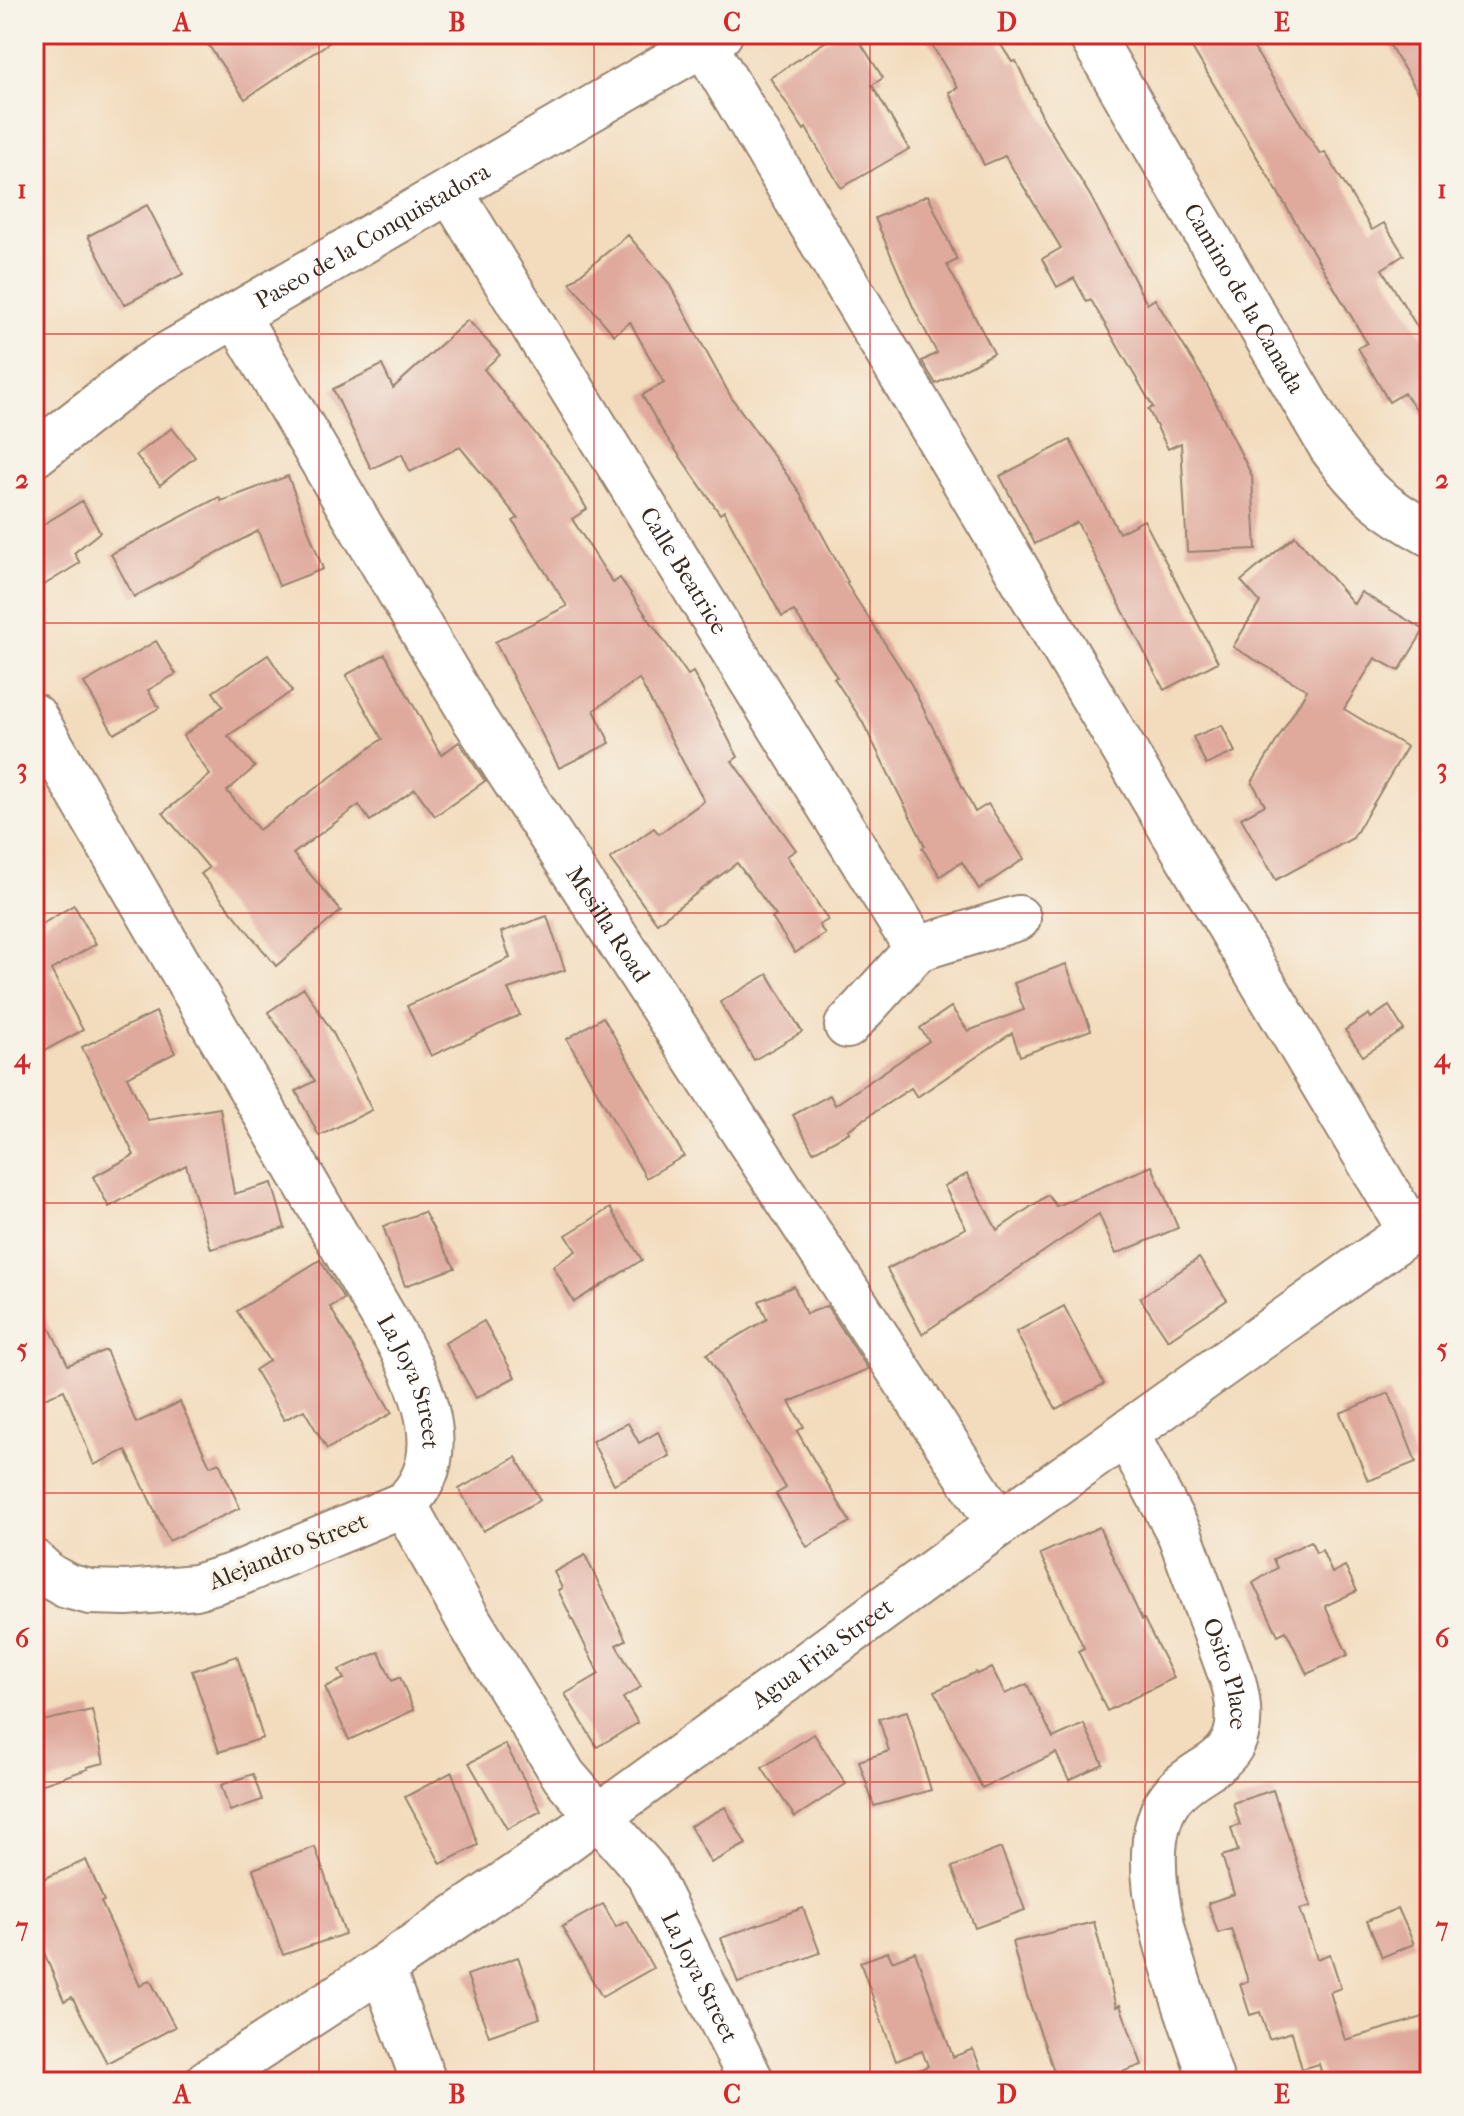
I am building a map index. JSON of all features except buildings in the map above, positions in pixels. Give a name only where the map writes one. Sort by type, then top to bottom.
[{"type":"street","name":"Camino de la Canada","points":[[1090,34],[1331,447],[1373,499],[1399,518],[1430,534]]},
{"type":"street","name":"Paseo de la Conquistadora","points":[[34,455],[148,366],[712,39]]},
{"type":"street","points":[[712,39],[1420,1224]]},
{"type":"street","name":"Calle Beatrice","points":[[450,191],[917,949]]},
{"type":"street","name":"Mesilla Road","points":[[236,315],[475,720],[999,1524]]},
{"type":"street","name":"La Joya Street","points":[[34,716],[413,1372],[427,1411],[430,1450],[422,1484],[404,1504],[469,1621],[556,1763],[598,1817],[648,1873],[752,2082]]},
{"type":"street","points":[[847,1026],[917,949],[1018,918]]},
{"type":"street","name":"Agua Fria Street","points":[[207,2082],[382,1968],[546,1855],[999,1524],[1420,1224]]},
{"type":"street","name":"Osito Place","points":[[1127,1435],[1180,1535],[1240,1707],[1231,1748],[1221,1760],[1184,1782],[1169,1798],[1159,1819],[1155,1840],[1156,1887],[1165,1936],[1212,2082]]},
{"type":"street","name":"Alejandro Street","points":[[34,1562],[49,1576],[67,1586],[90,1592],[127,1593],[196,1587],[235,1575],[404,1504]]},
{"type":"street","points":[[382,1968],[424,2082]]}]
